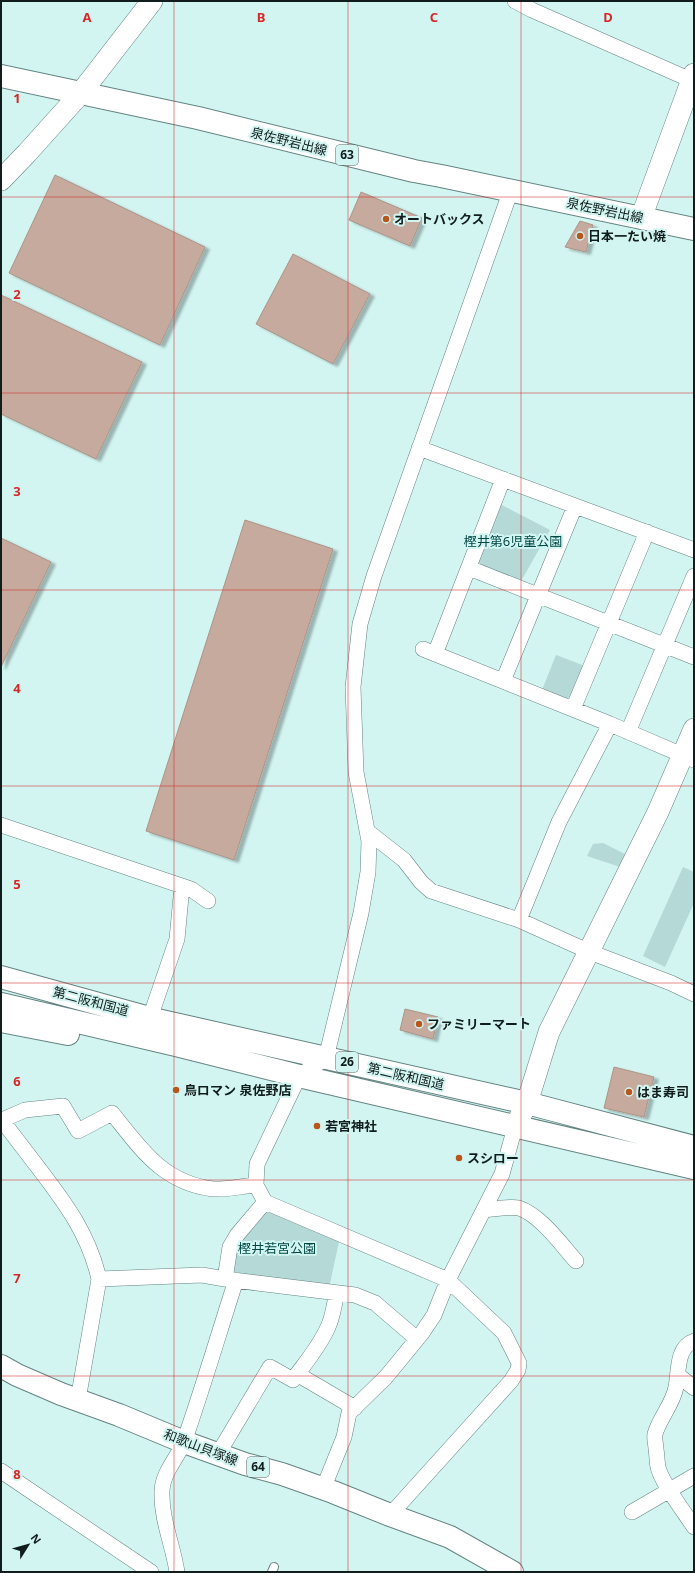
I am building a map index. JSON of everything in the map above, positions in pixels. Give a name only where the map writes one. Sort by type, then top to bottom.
[{"type":"main road","name":"泉佐野岩出線","points":[[1,76],[198,118],[414,171],[694,229]]},
{"type":"main road","points":[[1,963],[129,999],[154,1018]]},
{"type":"main road","name":"第二阪和国道","points":[[1,977],[154,1018],[527,1103],[694,1147]]},
{"type":"main road","name":"第二阪和国道","points":[[1,1004],[176,1045],[299,1076],[694,1168]]},
{"type":"main road","points":[[1,1021],[130,1046],[176,1045]]},
{"type":"main road","name":"和歌山貝塚線","points":[[1,1366],[17,1375],[78,1400],[120,1415],[184,1442],[323,1488],[450,1537],[512,1572]]},
{"type":"street","points":[[1,180],[27,154],[80,94],[152,1]]},
{"type":"street","points":[[515,1],[532,10],[693,77],[641,218]]},
{"type":"street","points":[[390,1515],[506,1387],[518,1370],[519,1363],[504,1333],[448,1280],[265,1202],[256,1185],[257,1164],[299,1076],[326,1058],[361,913],[368,872],[369,841],[356,772],[353,687],[360,624],[374,576],[511,190]]},
{"type":"street","points":[[419,448],[694,550]]},
{"type":"street","points":[[503,479],[469,568],[429,651],[610,724],[689,758]]},
{"type":"street","points":[[503,681],[575,506]]},
{"type":"street","points":[[573,709],[647,532]]},
{"type":"street","points":[[469,568],[694,657]]},
{"type":"street","points":[[628,732],[694,576]]},
{"type":"street","points":[[519,920],[559,822],[610,724]]},
{"type":"street","points":[[323,1488],[344,1437],[349,1414],[386,1377],[417,1339],[434,1315],[448,1280],[502,1174],[515,1127],[527,1103],[549,1032],[590,952],[658,812],[689,758],[694,729]]},
{"type":"street","points":[[1,825],[191,889],[208,901]]},
{"type":"street","points":[[367,832],[404,860],[421,882],[431,891],[519,920],[590,952],[671,983],[694,994]]},
{"type":"street","points":[[154,1018],[178,939],[182,886]]},
{"type":"street","points":[[78,1400],[99,1279],[95,1262],[69,1208],[1,1120],[25,1110],[63,1106],[78,1131],[112,1113],[147,1156],[170,1175],[191,1185],[214,1189],[256,1185]]},
{"type":"street","points":[[177,1572],[174,1554],[163,1514],[162,1490],[168,1471],[184,1442],[230,1280],[230,1247],[237,1235],[265,1202]]},
{"type":"street","points":[[484,1210],[518,1208],[529,1213],[547,1228],[576,1261]]},
{"type":"street","points":[[99,1279],[202,1275],[230,1280],[355,1295],[375,1303],[417,1339]]},
{"type":"street","points":[[218,1454],[270,1366],[293,1380],[318,1345],[329,1326],[337,1293]]},
{"type":"street","points":[[694,1342],[690,1343],[685,1348],[680,1359],[676,1387],[670,1405],[658,1427],[655,1436],[658,1469],[694,1527]]},
{"type":"street","points":[[297,1374],[355,1408]]},
{"type":"street","points":[[678,1376],[694,1388]]},
{"type":"street","points":[[1,1471],[151,1572]]},
{"type":"street","points":[[632,1512],[694,1476]]},
{"type":"green space","name":"樫井第6児童公園","points":[[498,503],[550,530],[520,583],[474,566]]},
{"type":"green space","points":[[556,655],[585,666],[573,695],[565,699],[542,690]]},
{"type":"green space","points":[[603,843],[625,854],[620,867],[587,856],[593,844]]},
{"type":"green space","points":[[683,867],[694,872],[694,903],[665,967],[643,956]]},
{"type":"green space","name":"樫井若宮公園","points":[[267,1208],[339,1242],[329,1288],[231,1275],[235,1246]]},
{"type":"building","points":[[55,175],[205,247],[160,345],[9,273]]},
{"type":"building","name":"オートバックス","points":[[361,192],[422,218],[410,246],[349,220]]},
{"type":"building","name":"日本一たい焼","points":[[580,221],[593,225],[586,252],[565,247]]},
{"type":"building","points":[[293,254],[370,294],[333,364],[256,324]]},
{"type":"building","points":[[1,295],[142,362],[96,459],[1,414]]},
{"type":"building","points":[[245,520],[333,549],[234,860],[146,831]]},
{"type":"building","points":[[1,538],[51,562],[1,667]]},
{"type":"building","name":"ファミリーマート","points":[[405,1009],[438,1017],[433,1039],[400,1030]]},
{"type":"building","name":"はま寿司","points":[[614,1067],[654,1077],[644,1117],[604,1108]]},
{"type":"place","name":"オートバックス","points":[[386,219]]},
{"type":"place","name":"日本一たい焼","points":[[580,236]]},
{"type":"place","name":"ファミリーマート","points":[[419,1024]]},
{"type":"place","name":"鳥ロマン 泉佐野店","points":[[176,1090]]},
{"type":"place","name":"はま寿司","points":[[629,1092]]},
{"type":"place","name":"若宮神社","points":[[317,1126]]},
{"type":"place","name":"スシロー","points":[[459,1158]]}]
